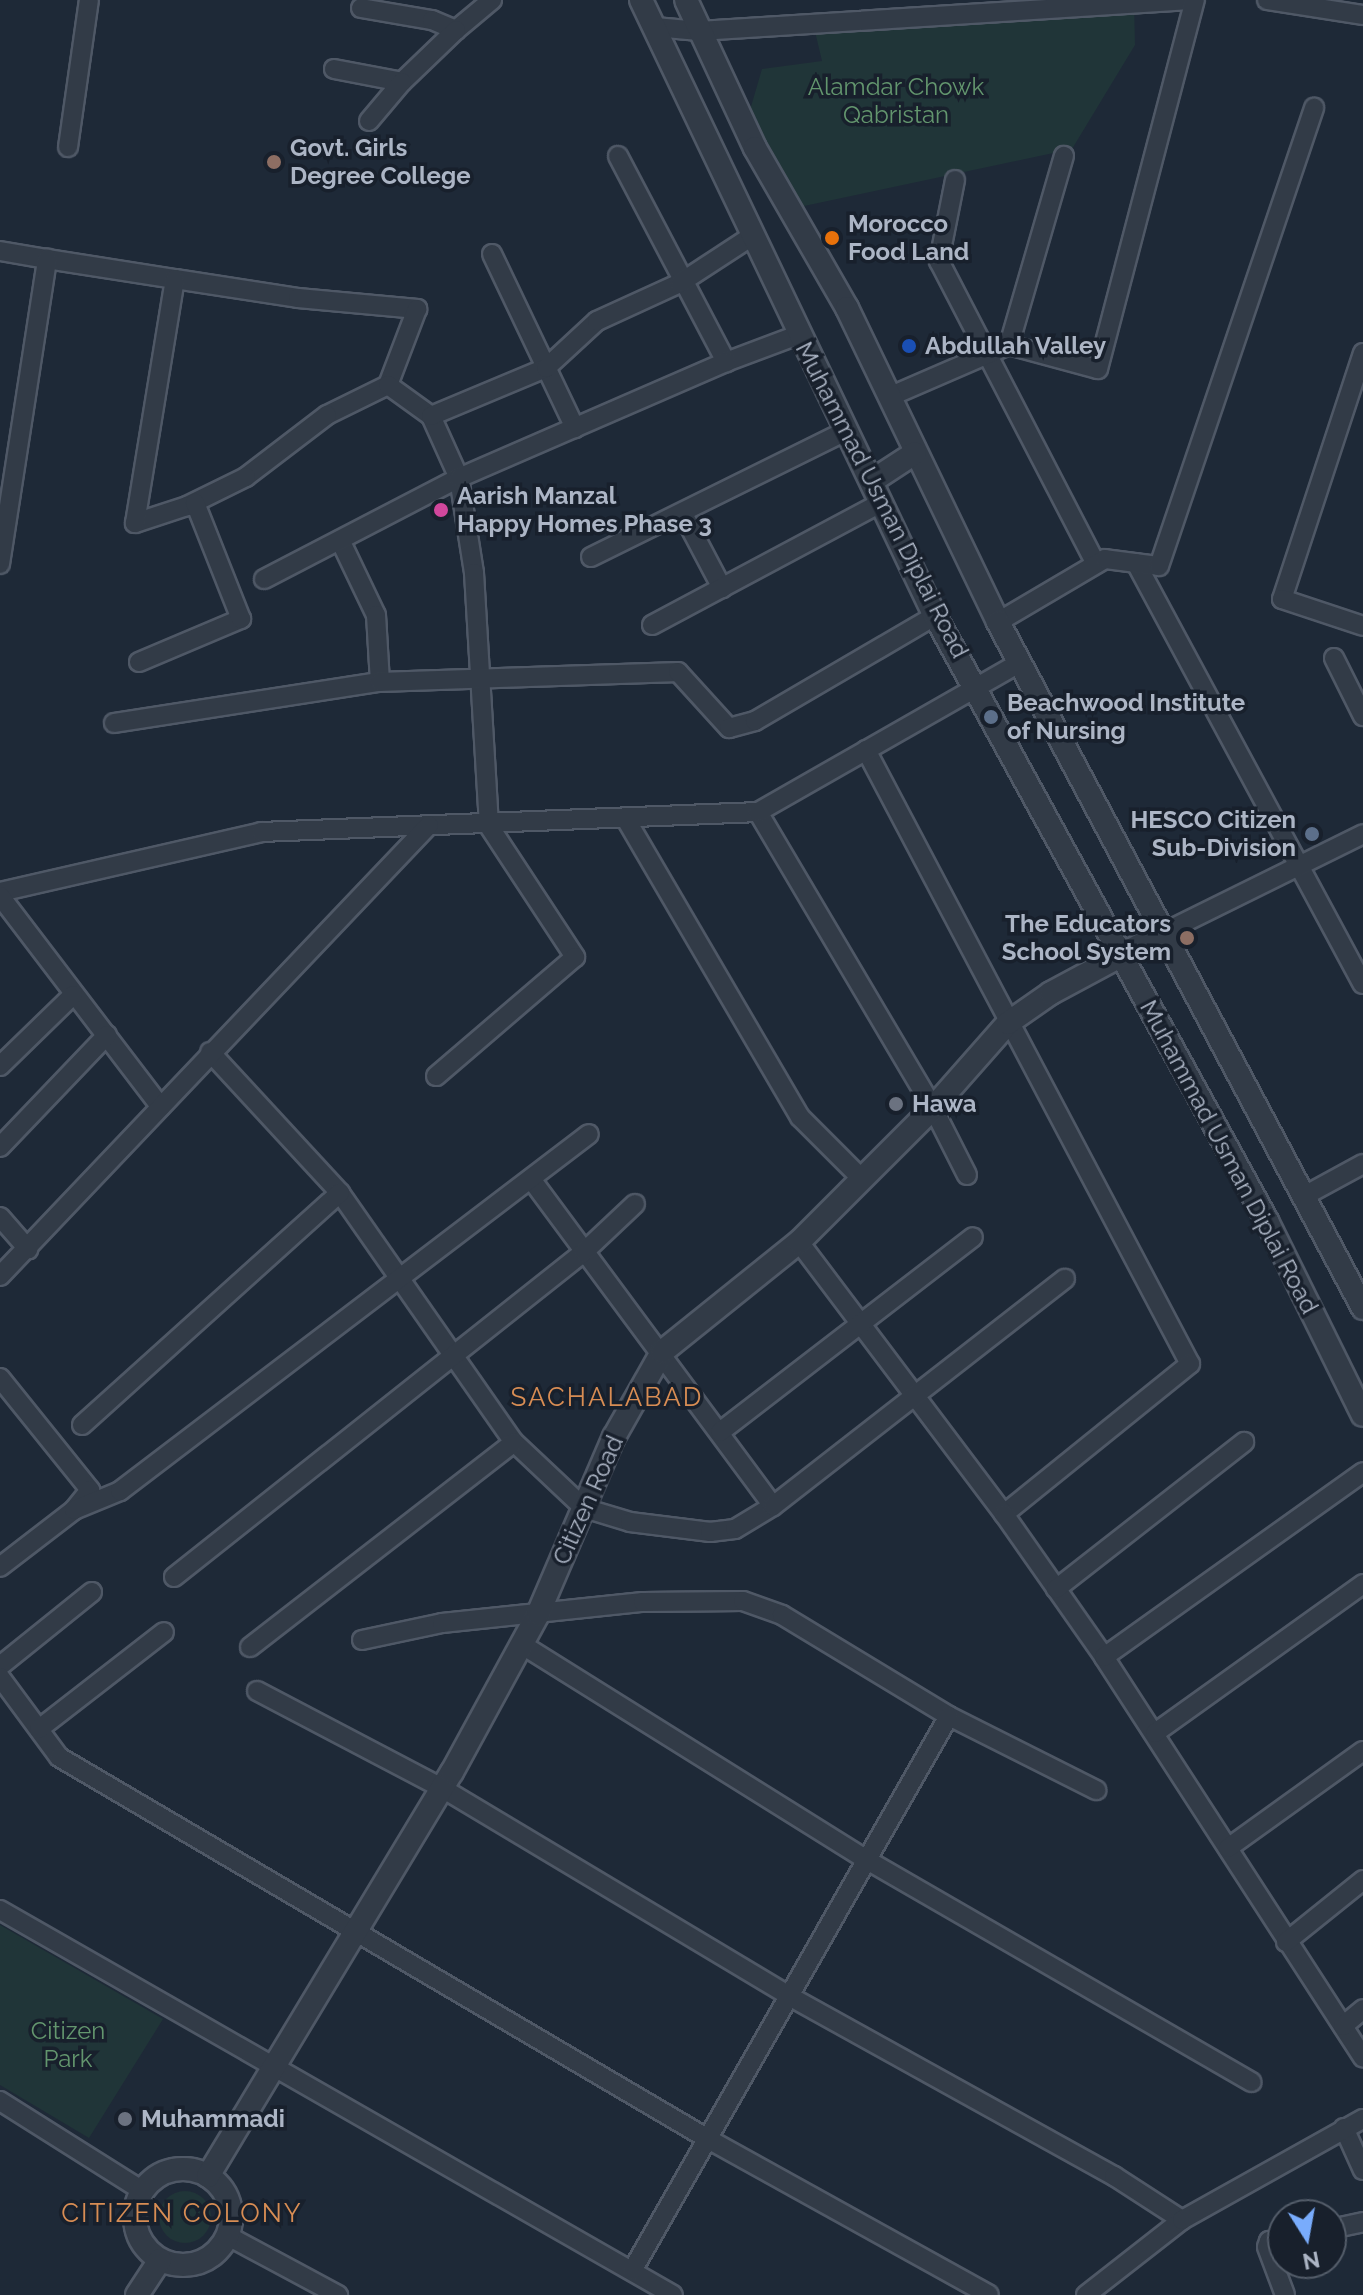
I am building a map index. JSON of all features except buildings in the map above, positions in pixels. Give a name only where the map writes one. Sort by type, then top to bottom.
[{"type":"street","points":[[68,147],[89,0]]},
{"type":"street","points":[[369,121],[402,82],[492,0]]},
{"type":"street","name":"Muhammad Usman Diplai Road","points":[[641,0],[798,335],[872,481],[935,616],[978,686],[1120,956],[1267,1221],[1363,1415]]},
{"type":"street","name":"Muhammad Usman Diplai Road","points":[[686,0],[755,148],[847,308],[1019,663],[1363,1308]]},
{"type":"street","points":[[655,27],[699,31],[1194,0],[1098,369],[1009,345],[989,351],[891,396]]},
{"type":"street","points":[[1267,0],[1363,15]]},
{"type":"street","points":[[361,8],[432,20],[456,30]]},
{"type":"street","points":[[334,69],[402,82]]},
{"type":"street","points":[[998,622],[1110,557],[1159,566],[1163,560],[1314,107]]},
{"type":"street","points":[[618,156],[680,283],[726,362]]},
{"type":"street","points":[[1009,345],[1064,156]]},
{"type":"street","points":[[955,180],[939,261],[989,351],[1096,564]]},
{"type":"street","points":[[431,416],[546,368],[597,321],[680,283],[752,236]]},
{"type":"street","points":[[0,251],[298,298],[417,309],[388,385],[327,415],[246,477],[195,503],[135,523],[175,279]]},
{"type":"street","points":[[492,254],[575,428]]},
{"type":"street","points":[[0,564],[47,259]]},
{"type":"street","points":[[264,579],[459,478],[726,362],[798,335]]},
{"type":"street","points":[[1363,353],[1357,386],[1282,599],[1363,626]]},
{"type":"street","points":[[388,385],[431,416],[459,478],[474,573],[489,826],[575,957],[436,1076]]},
{"type":"street","points":[[591,557],[846,431]]},
{"type":"street","points":[[872,481],[915,453]]},
{"type":"street","points":[[652,625],[882,502]]},
{"type":"street","points":[[139,662],[241,619],[195,503]]},
{"type":"street","points":[[683,514],[722,588]]},
{"type":"street","points":[[340,540],[376,615],[380,682]]},
{"type":"street","points":[[1136,563],[1363,984]]},
{"type":"street","points":[[114,723],[380,682],[678,672],[729,728],[755,721],[935,616]]},
{"type":"street","points":[[1334,658],[1363,716]]},
{"type":"street","points":[[161,1107],[73,995],[0,894],[261,832],[627,821],[758,812],[1019,663]]},
{"type":"street","points":[[866,750],[1190,1364],[1004,1514]]},
{"type":"street","points":[[758,812],[933,1108],[967,1175]]},
{"type":"street","points":[[627,821],[800,1117],[862,1179]]},
{"type":"street","points":[[0,1276],[429,825]]},
{"type":"street","points":[[1163,933],[1363,834]]},
{"type":"street","name":"Citizen Road","points":[[208,2176],[442,1788],[538,1614],[614,1437],[662,1352],[799,1242],[933,1108],[1008,1023],[1163,933]]},
{"type":"street","points":[[0,1066],[73,995]]},
{"type":"street","points":[[0,1147],[107,1035]]},
{"type":"street","points":[[210,1052],[340,1193],[514,1442],[584,1508],[630,1522],[710,1532],[735,1529],[773,1506],[1065,1279]]},
{"type":"street","points":[[74,1510],[120,1491],[589,1134]]},
{"type":"street","points":[[1304,1196],[1363,1164]]},
{"type":"street","points":[[531,1179],[773,1506]]},
{"type":"street","points":[[82,1425],[340,1193]]},
{"type":"street","points":[[174,1577],[584,1252],[635,1204]]},
{"type":"street","points":[[0,1217],[28,1249]]},
{"type":"street","points":[[720,1432],[973,1237]]},
{"type":"street","points":[[799,1242],[1004,1514],[1104,1657],[1363,2058]]},
{"type":"street","points":[[0,1378],[90,1490],[74,1510],[0,1567]]},
{"type":"street","points":[[250,1647],[514,1442]]},
{"type":"street","points":[[1056,1589],[1244,1442]]},
{"type":"street","points":[[1104,1657],[1363,1472]]},
{"type":"street","points":[[1155,1733],[1363,1584]]},
{"type":"street","points":[[0,1666],[92,1592]]},
{"type":"street","points":[[362,1640],[442,1623],[643,1602],[743,1601],[782,1615],[949,1716],[1096,1790]]},
{"type":"street","points":[[39,1729],[164,1632]]},
{"type":"street","points":[[521,1644],[867,1860],[1251,2082]]},
{"type":"street","points":[[0,1677],[59,1757],[708,2139],[989,2295]]},
{"type":"street","points":[[257,1691],[442,1788],[789,1996],[1114,2176],[1182,2220]]},
{"type":"street","points":[[632,2271],[949,1716]]},
{"type":"street","points":[[1228,1848],[1363,1751]]},
{"type":"street","points":[[1286,1942],[1363,1880]]},
{"type":"street","points":[[0,1910],[673,2295]]},
{"type":"street","points":[[1343,2026],[1363,2009]]},
{"type":"street","points":[[0,2101],[143,2191]]},
{"type":"street","points":[[1086,2295],[1182,2220],[1363,2119]]},
{"type":"street","points":[[1344,2128],[1363,2170]]},
{"type":"street","points":[[180,2169],[208,2176],[227,2196],[228,2236],[207,2259],[184,2265],[160,2260],[143,2244],[135,2221],[143,2191],[166,2172],[180,2169]]},
{"type":"street","points":[[228,2236],[338,2295]]},
{"type":"street","points":[[137,2295],[160,2260]]},
{"type":"green space","name":"Alamdar Chowk Qabristan","points":[[1134,2],[1135,45],[1072,149],[790,209],[745,127],[762,69],[822,61],[813,23]]},
{"type":"green space","name":"Citizen Park","points":[[0,1925],[163,2019],[89,2138],[0,2085]]},
{"type":"green space","points":[[185,2191],[204,2198],[211,2217],[204,2236],[185,2243],[166,2236],[159,2217],[166,2198]]},
{"type":"place","name":"Govt. Girls Degree College","points":[[274,162]]},
{"type":"place","name":"Morocco Food Land","points":[[832,238]]},
{"type":"place","name":"Abdullah Valley","points":[[909,346]]},
{"type":"place","name":"Aarish Manzal Happy Homes Phase 3","points":[[441,510]]},
{"type":"place","name":"Beachwood Institute of Nursing","points":[[991,717]]},
{"type":"place","name":"HESCO Citizen Sub-Division","points":[[1312,834]]},
{"type":"place","name":"The Educators School System","points":[[1187,938]]},
{"type":"place","name":"Hawa","points":[[896,1104]]},
{"type":"place","name":"Muhammadi","points":[[125,2119]]},
{"type":"district","name":"SACHALABAD","points":[[607,1398]]},
{"type":"district","name":"CITIZEN COLONY","points":[[182,2214]]}]
